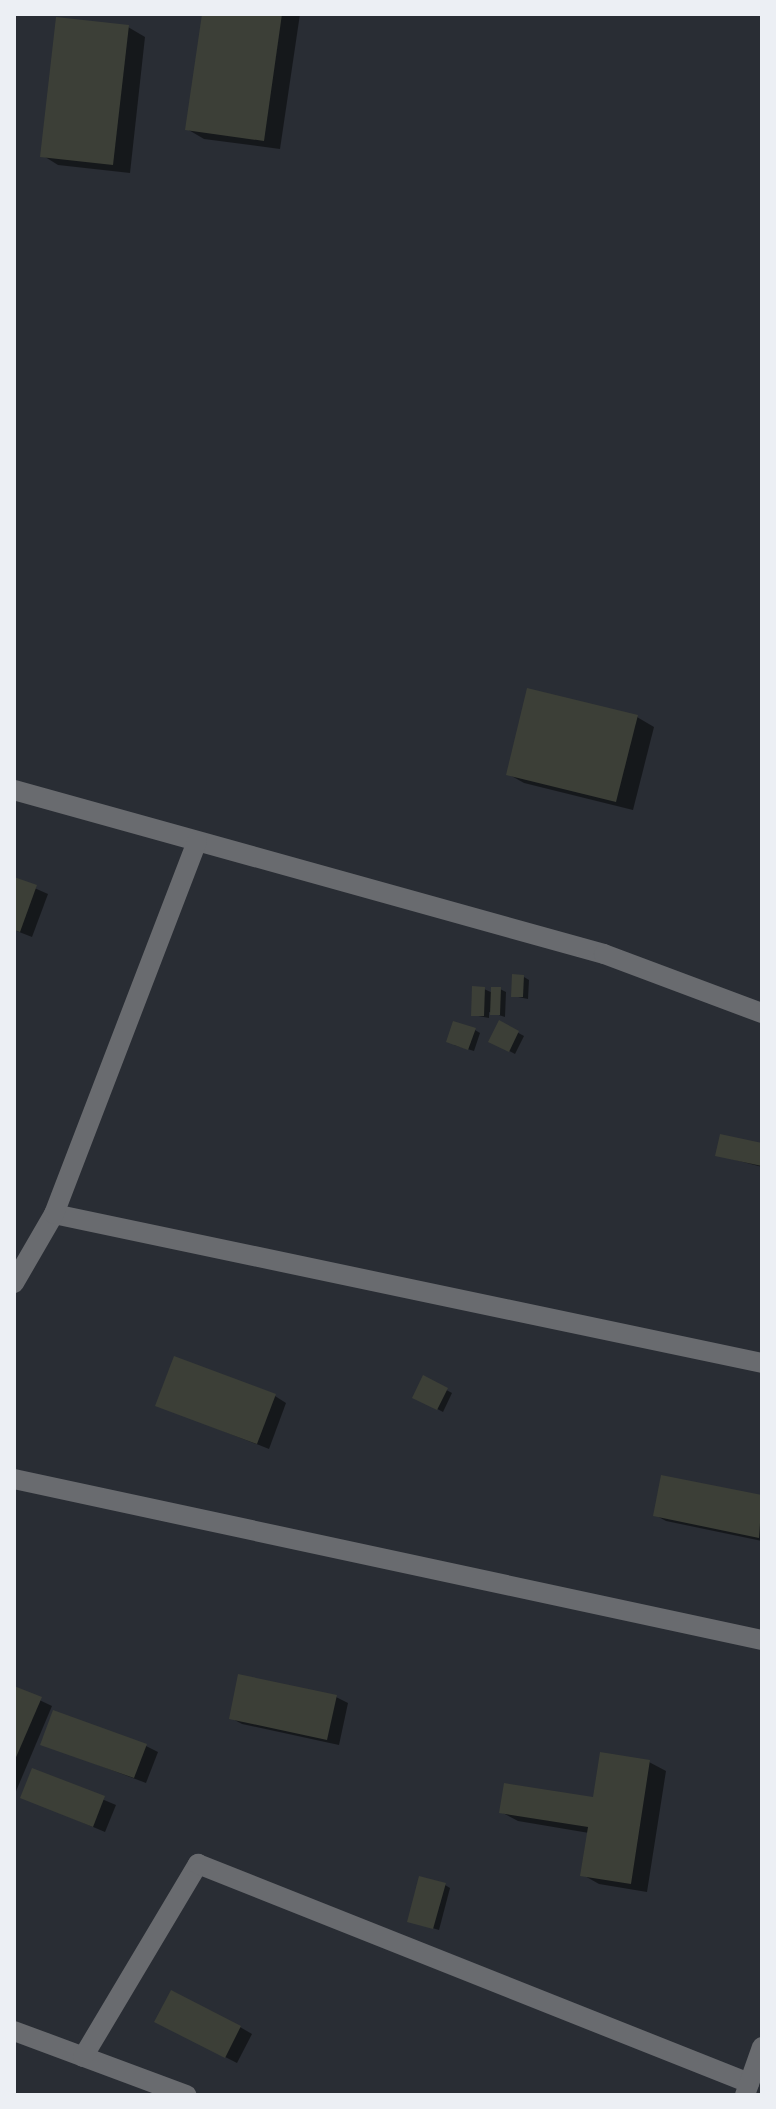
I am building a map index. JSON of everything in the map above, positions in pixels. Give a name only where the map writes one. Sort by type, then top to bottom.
[{"type":"street","points":[[14,790],[604,954],[762,1013]]},
{"type":"street","points":[[14,1283],[54,1214],[197,841]]},
{"type":"street","points":[[54,1214],[762,1363]]},
{"type":"street","points":[[14,1479],[762,1640]]},
{"type":"street","points":[[83,2057],[198,1864],[747,2089],[762,2047]]},
{"type":"street","points":[[14,2031],[186,2095]]},
{"type":"building","points":[[202,14],[282,14],[264,141],[185,130]]},
{"type":"building","points":[[56,17],[129,25],[113,165],[40,157]]},
{"type":"building","points":[[527,688],[638,715],[616,802],[506,775]]},
{"type":"building","points":[[14,877],[37,885],[20,932],[14,930]]},
{"type":"building","points":[[512,974],[524,975],[523,997],[511,997]]},
{"type":"building","points":[[472,986],[485,987],[484,1016],[471,1016]]},
{"type":"building","points":[[491,987],[501,987],[500,1015],[490,1015]]},
{"type":"building","points":[[499,1020],[519,1031],[509,1052],[488,1042]]},
{"type":"building","points":[[453,1021],[476,1028],[468,1050],[446,1042]]},
{"type":"building","points":[[720,1134],[762,1143],[762,1166],[715,1156]]},
{"type":"building","points":[[174,1356],[276,1394],[257,1444],[155,1406]]},
{"type":"building","points":[[423,1375],[448,1388],[437,1410],[412,1398]]},
{"type":"building","points":[[661,1475],[762,1495],[759,1538],[653,1516]]},
{"type":"building","points":[[238,1674],[337,1695],[327,1740],[229,1719]]},
{"type":"building","points":[[14,1686],[42,1697],[14,1762]]},
{"type":"building","points":[[53,1710],[147,1744],[134,1778],[40,1745]]},
{"type":"building","points":[[600,1752],[650,1760],[631,1884],[580,1876],[588,1827],[499,1813],[504,1783],[593,1797]]},
{"type":"building","points":[[32,1768],[105,1796],[93,1827],[20,1798]]},
{"type":"building","points":[[419,1876],[446,1883],[433,1929],[407,1922]]},
{"type":"building","points":[[171,1990],[241,2026],[225,2058],[154,2022]]}]
